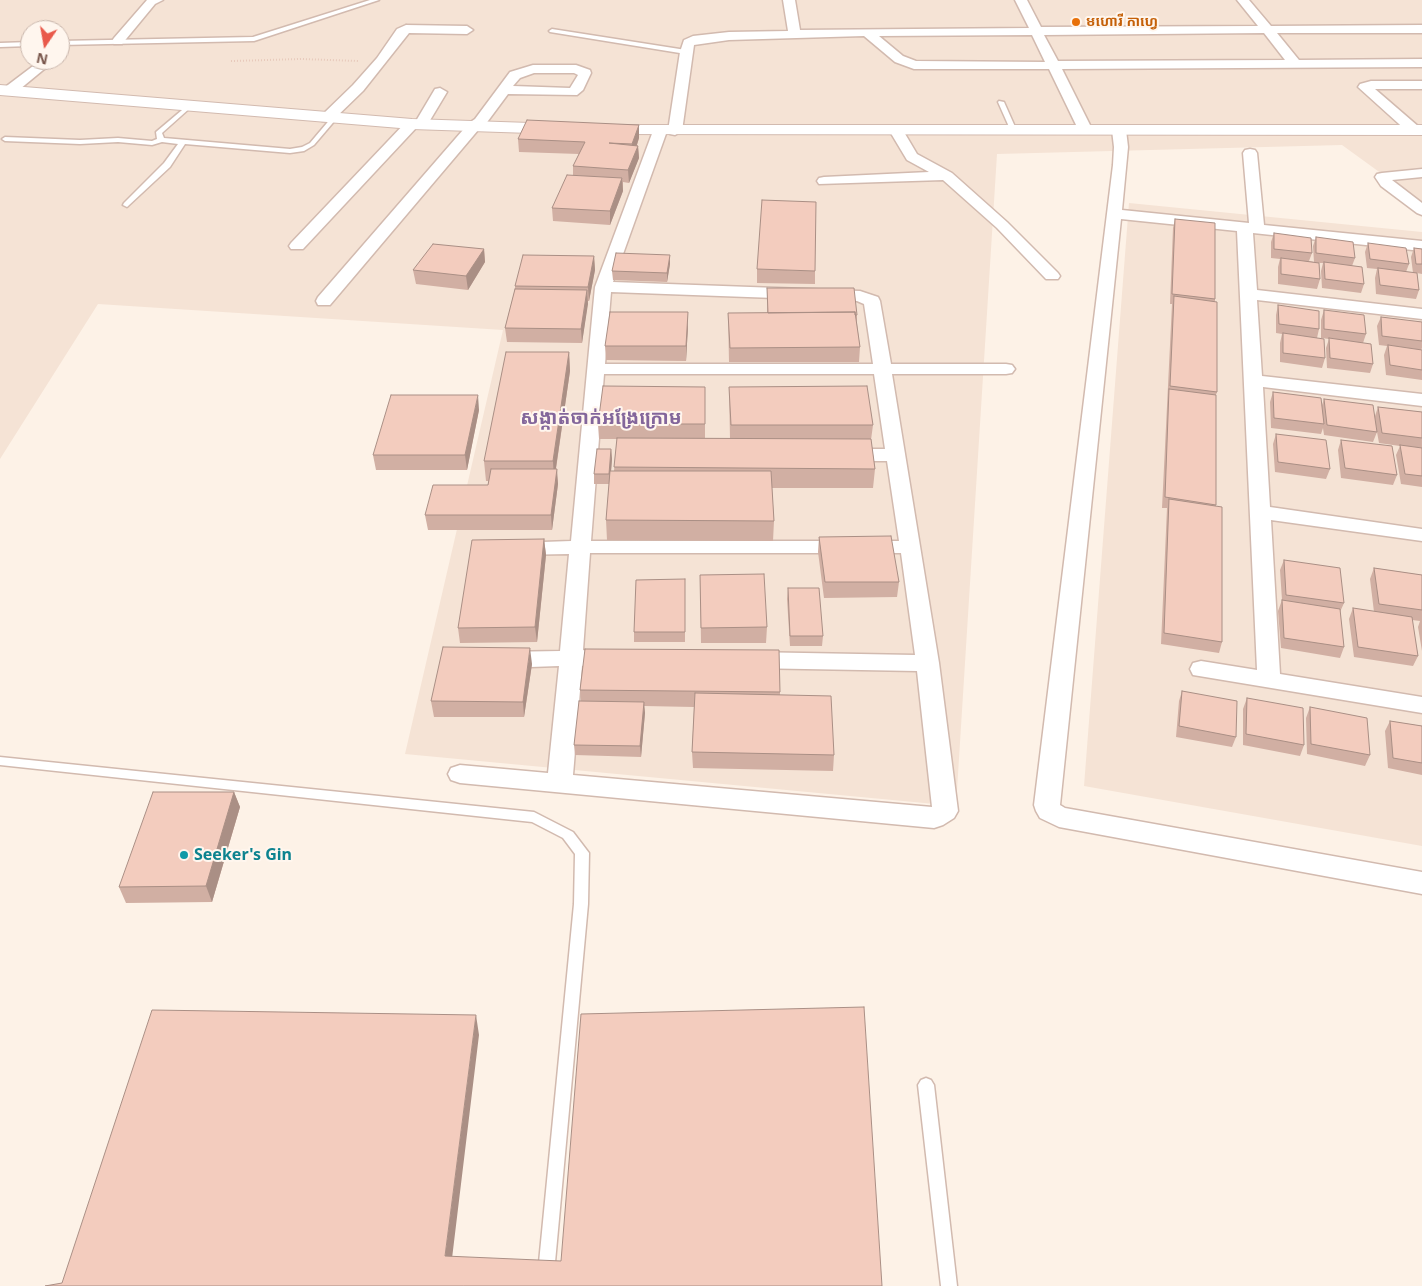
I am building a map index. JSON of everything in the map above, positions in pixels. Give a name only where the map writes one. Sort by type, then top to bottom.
[{"type":"street","points":[[118,41],[151,2],[157,0]]},
{"type":"street","points":[[789,0],[795,34]]},
{"type":"street","points":[[1021,0],[1085,129]]},
{"type":"street","points":[[1243,0],[1296,65]]},
{"type":"street","points":[[331,118],[381,61],[401,32],[406,29],[467,30]]},
{"type":"street","points":[[560,782],[603,287],[614,254],[667,131],[688,43],[693,40],[730,32],[795,34],[1422,29]]},
{"type":"street","points":[[867,32],[899,59],[914,65],[1053,66],[1422,63]]},
{"type":"street","points":[[324,302],[474,126],[480,122],[515,75],[533,69],[576,69],[585,73],[576,90],[572,92],[504,90]]},
{"type":"street","points":[[3,92],[35,70]]},
{"type":"street","points":[[1418,130],[1365,87],[1370,85],[1422,85]]},
{"type":"street","points":[[3,92],[416,124],[586,130],[1418,130]]},
{"type":"street","points":[[297,246],[416,124],[440,92]]},
{"type":"street","points":[[896,130],[917,161],[947,176],[1002,225],[1052,276]]},
{"type":"street","points":[[1119,130],[1121,147],[1047,805],[1049,811],[1059,817],[1422,883]]},
{"type":"street","points":[[1250,153],[1251,228],[1248,294],[1269,680]]},
{"type":"street","points":[[1422,173],[1382,177],[1386,183],[1422,210]]},
{"type":"street","points":[[824,181],[947,176]]},
{"type":"street","points":[[1114,214],[1422,246]]},
{"type":"street","points":[[460,774],[934,818],[945,811],[928,663],[872,301],[868,298],[603,287]]},
{"type":"street","points":[[1248,294],[1422,314]]},
{"type":"street","points":[[596,369],[1006,369]]},
{"type":"street","points":[[1253,380],[1422,400]]},
{"type":"street","points":[[589,455],[608,455]]},
{"type":"street","points":[[827,455],[896,455]]},
{"type":"street","points":[[1260,512],[1422,535]]},
{"type":"street","points":[[498,549],[581,547],[910,547]]},
{"type":"street","points":[[476,660],[601,658]]},
{"type":"street","points":[[730,660],[928,663]]},
{"type":"street","points":[[1201,669],[1422,705]]},
{"type":"lane","points":[[70,43],[254,39],[376,0]]},
{"type":"lane","points":[[552,30],[686,52]]},
{"type":"lane","points":[[0,44],[20,44]]},
{"type":"lane","points":[[1001,102],[1013,129]]},
{"type":"lane","points":[[162,140],[157,136],[158,133],[188,106]]},
{"type":"lane","points":[[4,139],[80,142],[118,140],[152,144],[162,140],[290,151],[304,149],[312,144],[331,118]]},
{"type":"lane","points":[[127,205],[167,165],[183,142]]},
{"type":"lane","points":[[0,762],[534,818],[568,835],[582,853],[581,904],[546,1273]]},
{"type":"lane","points":[[926,1085],[949,1286]]},
{"type":"path","points":[[231,61],[301,59],[381,61]]},
{"type":"shaded area","points":[[0,0],[1422,0],[1422,203],[1342,145],[997,154],[956,806],[405,754],[503,330],[98,304],[0,459]]},
{"type":"shaded area","points":[[1129,203],[1422,232],[1422,846],[1084,786]]},
{"type":"building","points":[[527,120],[639,125],[632,144],[609,143],[638,146],[628,170],[573,166],[585,142],[518,139]]},
{"type":"building","points":[[567,175],[622,178],[610,211],[552,208]]},
{"type":"building","points":[[762,200],[816,202],[815,271],[757,269]]},
{"type":"building","points":[[1175,219],[1215,223],[1215,299],[1172,294]]},
{"type":"building","points":[[1274,233],[1311,238],[1312,253],[1274,249]]},
{"type":"building","points":[[1316,237],[1353,242],[1355,258],[1316,253]]},
{"type":"building","points":[[1368,243],[1406,248],[1409,264],[1370,259]]},
{"type":"building","points":[[433,244],[484,249],[466,276],[413,270]]},
{"type":"building","points":[[1414,248],[1422,249],[1422,264],[1416,264]]},
{"type":"building","points":[[616,253],[670,255],[667,273],[612,271]]},
{"type":"building","points":[[523,255],[594,256],[588,287],[515,286]]},
{"type":"building","points":[[1281,258],[1319,263],[1320,279],[1281,274]]},
{"type":"building","points":[[1324,262],[1362,267],[1364,284],[1325,279]]},
{"type":"building","points":[[1378,268],[1417,273],[1419,290],[1380,285]]},
{"type":"building","points":[[767,288],[854,288],[857,315],[855,315],[855,312],[768,313]]},
{"type":"building","points":[[515,289],[587,290],[581,329],[505,328]]},
{"type":"building","points":[[1174,296],[1217,302],[1217,392],[1170,386]]},
{"type":"building","points":[[1278,305],[1319,311],[1319,329],[1279,324]]},
{"type":"building","points":[[1324,310],[1364,315],[1366,334],[1324,329]]},
{"type":"building","points":[[610,312],[688,312],[686,346],[605,346]]},
{"type":"building","points":[[855,312],[860,347],[730,348],[728,313]]},
{"type":"building","points":[[1381,317],[1422,322],[1422,341],[1382,336]]},
{"type":"building","points":[[1283,333],[1324,339],[1325,358],[1283,353]]},
{"type":"building","points":[[1329,338],[1371,344],[1373,364],[1330,358]]},
{"type":"building","points":[[1388,345],[1422,350],[1422,370],[1390,365]]},
{"type":"building","points":[[506,352],[569,352],[553,461],[484,461]]},
{"type":"building","points":[[603,386],[705,387],[705,424],[598,424]]},
{"type":"building","points":[[867,386],[873,425],[731,425],[729,387]]},
{"type":"building","points":[[1169,389],[1216,395],[1216,505],[1165,497]]},
{"type":"building","points":[[1273,392],[1321,398],[1324,424],[1274,418]]},
{"type":"building","points":[[391,395],[478,395],[465,455],[373,455]]},
{"type":"building","points":[[1324,399],[1373,405],[1377,432],[1327,425]]},
{"type":"building","points":[[1378,407],[1422,412],[1422,438],[1382,433]]},
{"type":"building","points":[[1276,434],[1326,440],[1330,469],[1278,462]]},
{"type":"building","points":[[617,438],[871,439],[875,469],[614,467]]},
{"type":"building","points":[[1341,440],[1392,446],[1397,475],[1345,468]]},
{"type":"building","points":[[1400,445],[1422,448],[1422,476],[1405,474]]},
{"type":"building","points":[[597,449],[611,449],[609,474],[594,474]]},
{"type":"building","points":[[491,469],[557,469],[551,515],[425,515],[433,485],[488,485]]},
{"type":"building","points":[[610,471],[771,471],[774,521],[606,520]]},
{"type":"building","points":[[1169,499],[1222,507],[1222,642],[1164,633]]},
{"type":"building","points":[[891,536],[899,582],[825,582],[819,537]]},
{"type":"building","points":[[544,539],[535,627],[458,628],[472,540]]},
{"type":"building","points":[[1284,560],[1340,568],[1344,603],[1286,595]]},
{"type":"building","points":[[1374,568],[1422,575],[1422,610],[1379,604]]},
{"type":"building","points":[[764,574],[767,627],[701,628],[700,575]]},
{"type":"building","points":[[685,579],[685,632],[634,632],[636,580]]},
{"type":"building","points":[[788,588],[819,588],[823,636],[790,636]]},
{"type":"building","points":[[1282,600],[1340,609],[1344,647],[1284,638]]},
{"type":"building","points":[[1353,608],[1412,617],[1418,656],[1358,647]]},
{"type":"building","points":[[443,647],[530,648],[523,702],[431,701]]},
{"type":"building","points":[[585,649],[779,650],[780,692],[580,690]]},
{"type":"building","points":[[1182,691],[1237,701],[1236,737],[1179,726]]},
{"type":"building","points":[[695,693],[831,696],[834,755],[692,752]]},
{"type":"building","points":[[1247,698],[1303,708],[1304,745],[1246,734]]},
{"type":"building","points":[[579,701],[644,702],[640,746],[574,745]]},
{"type":"building","points":[[1310,707],[1367,718],[1370,755],[1311,744]]},
{"type":"building","points":[[1390,721],[1422,726],[1422,763],[1393,758]]},
{"type":"building","name":"Seeker's Gin","points":[[153,792],[234,792],[206,886],[119,887]]},
{"type":"building","points":[[864,1007],[882,1286],[45,1286],[62,1283],[152,1010],[476,1015],[445,1256],[561,1261],[581,1014]]},
{"type":"place","name":"មហោរី កាហ្វេ","points":[[1076,22]]},
{"type":"place","name":"Seeker's Gin","points":[[184,855]]},
{"type":"district","name":"សង្កាត់ចាក់អង្រែក្រោម","points":[[601,419]]}]
